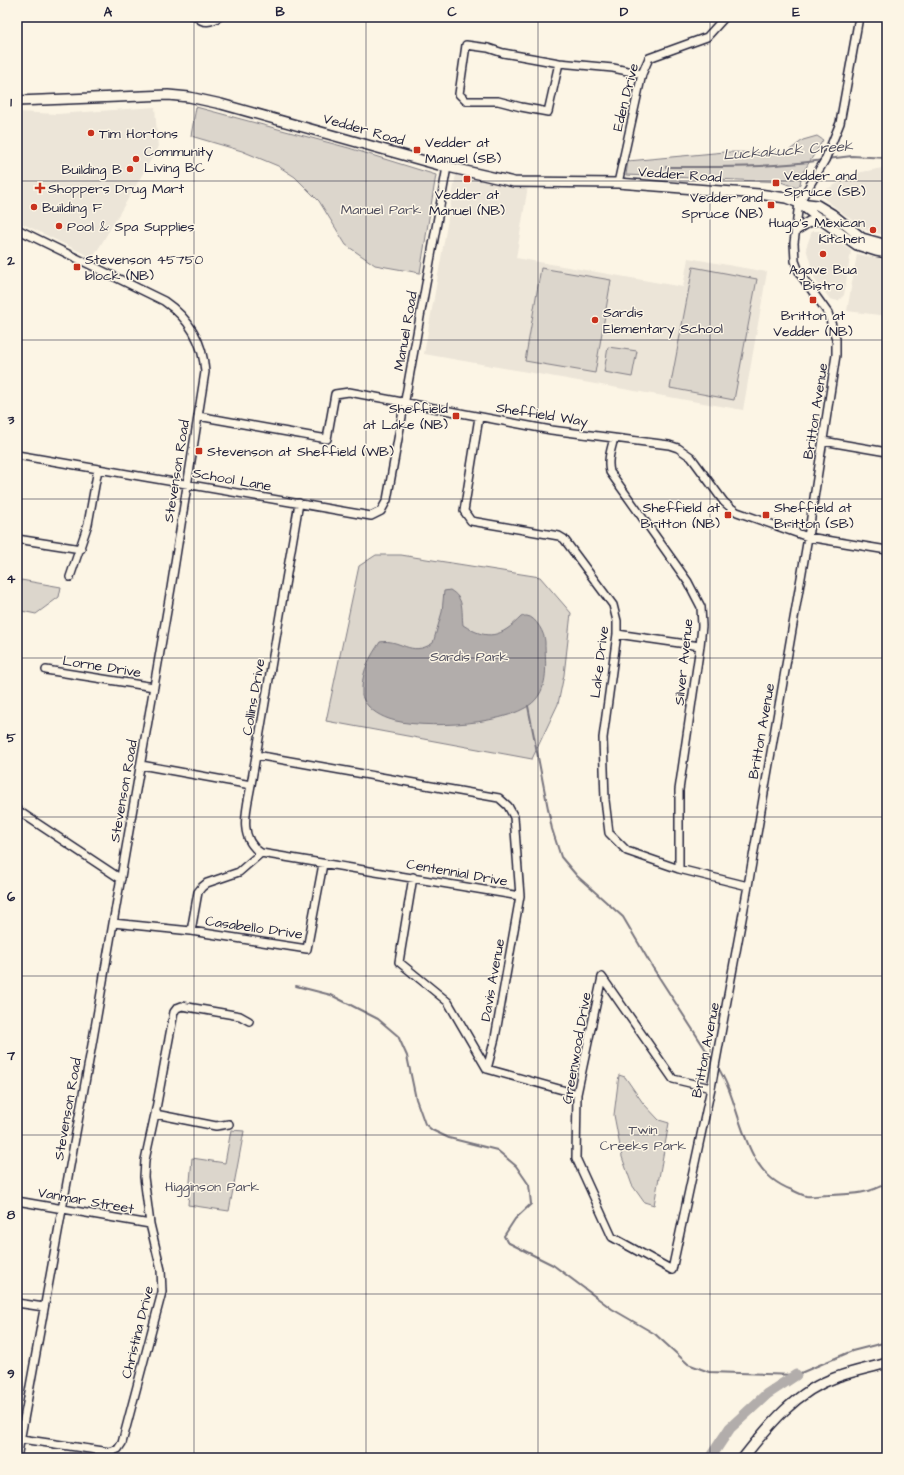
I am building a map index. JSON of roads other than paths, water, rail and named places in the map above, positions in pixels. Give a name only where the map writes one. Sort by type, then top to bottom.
[{"type":"main road","name":"Vedder Road","points":[[17,101],[162,96],[189,97],[222,104],[447,167],[514,182],[618,183],[759,194],[786,198],[799,203],[818,205],[832,214],[862,238],[887,245]]},
{"type":"main road","name":"Vedder Road","points":[[799,203],[857,245],[887,253]]},
{"type":"main road","points":[[796,230],[809,222],[822,219]]},
{"type":"main road","points":[[743,1458],[777,1417],[801,1395],[836,1377],[887,1363]]},
{"type":"street","points":[[197,17],[201,21],[207,22],[213,21],[219,17]]},
{"type":"street","name":"Eden Drive","points":[[618,183],[642,74],[649,58],[707,37],[725,17]]},
{"type":"street","points":[[799,203],[825,160],[840,124],[859,17]]},
{"type":"street","points":[[559,63],[548,112],[498,101],[466,101],[459,94],[466,45],[488,48],[503,53],[559,63],[613,68],[642,74]]},
{"type":"street","name":"Manuel Road","points":[[387,500],[406,403],[447,167]]},
{"type":"street","name":"Britton Avenue","points":[[672,1270],[711,1088],[748,886],[824,441],[836,355],[836,339],[828,313],[824,305],[800,274],[795,261],[794,243],[799,203]]},
{"type":"street","name":"Stevenson Road","points":[[17,229],[164,301],[182,315],[194,332],[204,364],[204,385],[141,765],[18,1458]]},
{"type":"street","name":"Sheffield Way","points":[[198,416],[327,439],[335,394],[349,392],[562,432],[669,445],[692,456],[724,502],[730,508],[738,512],[808,537],[887,550]]},
{"type":"street","name":"Lake Drive","points":[[479,417],[464,511],[466,516],[471,521],[564,538],[613,605],[618,621],[603,738],[605,800],[608,833],[627,851],[679,869],[748,886]]},
{"type":"street","name":"Silver Avenue","points":[[614,438],[609,456],[608,465],[610,472],[688,582],[701,607],[702,626],[700,646],[679,790],[679,869]]},
{"type":"street","points":[[824,441],[887,452]]},
{"type":"street","name":"School Lane","points":[[17,455],[371,516],[381,512],[387,500]]},
{"type":"street","points":[[70,577],[81,549],[88,524],[98,469]]},
{"type":"street","name":"Collins Drive","points":[[251,785],[299,503]]},
{"type":"street","points":[[17,539],[81,549]]},
{"type":"street","points":[[617,634],[700,646]]},
{"type":"street","name":"Lorne Drive","points":[[46,670],[154,687]]},
{"type":"street","name":"Centennial Drive","points":[[256,755],[498,798],[508,806],[514,817],[520,896],[413,877],[261,853]]},
{"type":"street","points":[[141,765],[251,785],[245,819],[246,835],[255,849],[261,853],[239,872],[207,883],[202,887],[198,892],[191,931]]},
{"type":"street","points":[[17,810],[121,879]]},
{"type":"street","name":"Casabello Drive","points":[[113,923],[191,931],[307,949],[323,864]]},
{"type":"street","points":[[413,877],[399,962],[448,1002],[487,1069],[577,1094]]},
{"type":"street","name":"Davis Avenue","points":[[487,1069],[495,1038],[520,896]]},
{"type":"street","name":"Greenwood Drive","points":[[672,1270],[612,1237],[576,1158],[577,1094],[602,977],[673,1079],[711,1088]]},
{"type":"street","name":"Christina Drive","points":[[21,1439],[110,1452],[118,1449],[122,1443],[162,1292],[161,1270],[150,1224],[144,1177],[145,1160],[174,1012],[177,1008],[182,1006],[240,1016],[249,1021]]},
{"type":"street","points":[[155,1114],[216,1126],[228,1124]]},
{"type":"street","name":"Vanmar Street","points":[[17,1201],[150,1224]]},
{"type":"street","points":[[17,1303],[44,1307]]},
{"type":"waterway","name":"Luckakuck Creek","points":[[827,159],[852,156],[887,158]]},
{"type":"waterway","name":"Luckakuck Creek","points":[[666,167],[764,166],[823,160]]},
{"type":"waterway","points":[[528,706],[552,829],[561,857],[577,876],[623,917],[653,968],[713,1061]]},
{"type":"waterway","points":[[296,986],[331,995],[378,1019],[398,1036],[407,1056],[416,1099],[425,1124],[432,1130],[449,1138],[497,1150],[516,1166],[529,1185],[531,1204],[515,1219],[504,1236],[507,1242],[553,1265],[612,1309],[655,1334],[688,1364],[709,1372],[796,1375],[852,1351],[887,1342]]},
{"type":"waterway","points":[[717,1066],[726,1082],[752,1153],[762,1168],[775,1181],[804,1196],[865,1192],[887,1183]]},
{"type":"waterway","points":[[710,1458],[730,1428],[767,1394],[796,1375]]},
{"type":"place","name":"Tim Hortons","points":[[91,133]]},
{"type":"place","name":"Vedder at Manuel (SB)","points":[[417,150]]},
{"type":"place","name":"Community Living BC","points":[[136,159]]},
{"type":"place","name":"Building B","points":[[130,169]]},
{"type":"place","name":"Vedder at Manuel (NB)","points":[[467,179]]},
{"type":"place","name":"Vedder and Spruce (SB)","points":[[776,183]]},
{"type":"place","name":"Shoppers Drug Mart","points":[[40,188]]},
{"type":"place","name":"Vedder and Spruce (NB)","points":[[771,205]]},
{"type":"place","name":"Building F","points":[[34,207]]},
{"type":"place","name":"Pool & Spa Supplies","points":[[59,226]]},
{"type":"place","name":"Hugo's Mexican Kitchen","points":[[873,230]]},
{"type":"place","name":"Agave Bua Bistro","points":[[823,254]]},
{"type":"place","name":"Stevenson 45750 block (NB)","points":[[77,267]]},
{"type":"place","name":"Britton at Vedder (NB)","points":[[813,300]]},
{"type":"place","name":"Sardis Elementary School","points":[[595,320]]},
{"type":"place","name":"Sheffield at Lake (NB)","points":[[456,416]]},
{"type":"place","name":"Stevenson at Sheffield (WB)","points":[[199,451]]},
{"type":"place","name":"Sheffield at Britton (NB)","points":[[728,515]]},
{"type":"place","name":"Sheffield at Britton (SB)","points":[[766,515]]},
{"type":"park label","name":"Manuel Park","points":[[381,209]]},
{"type":"park label","name":"Sardis Park","points":[[469,656]]},
{"type":"park label","name":"Twin Creeks Park","points":[[643,1138]]},
{"type":"park label","name":"Higginson Park","points":[[212,1186]]}]
